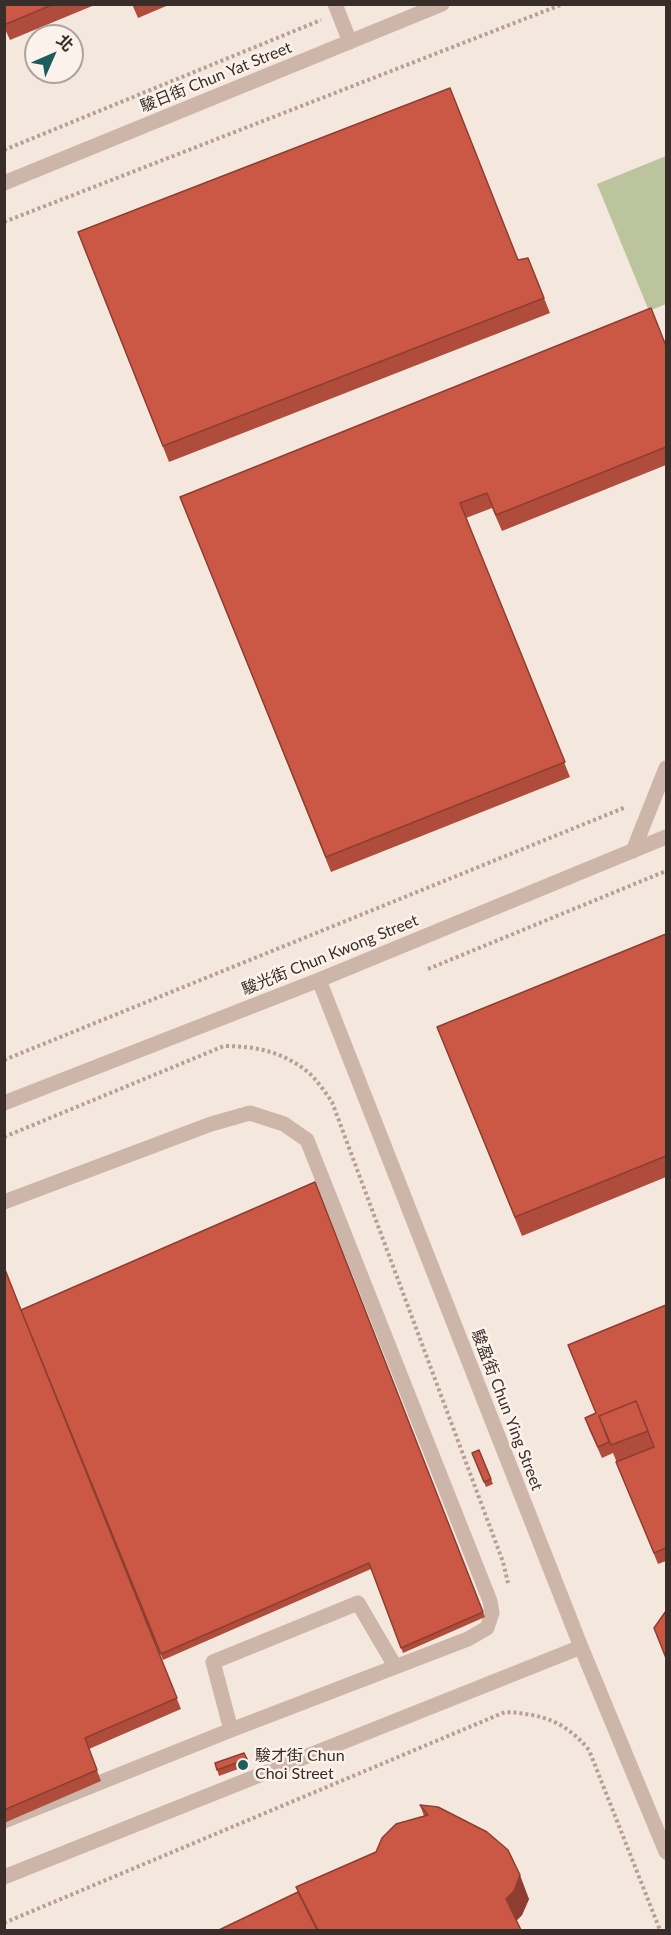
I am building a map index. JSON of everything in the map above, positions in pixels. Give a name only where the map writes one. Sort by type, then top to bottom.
[{"type":"street","name":"駿日街 Chun Yat Street","points":[[4,183],[442,4]]},
{"type":"street","points":[[337,8],[350,42]]},
{"type":"street","points":[[633,850],[666,768]]},
{"type":"street","name":"駿光街 Chun Kwong Street","points":[[4,1103],[319,980],[666,837]]},
{"type":"street","name":"駿盈街 Chun Ying Street","points":[[319,980],[581,1647],[666,1852]]},
{"type":"street","points":[[4,1202],[211,1124],[250,1113],[284,1124],[307,1140],[490,1601],[492,1613],[487,1628],[477,1633],[4,1821]]},
{"type":"street","points":[[231,1730],[213,1662],[358,1603],[395,1666]]},
{"type":"street","points":[[4,1877],[581,1647]]},
{"type":"path","points":[[4,222],[563,4]]},
{"type":"path","points":[[4,150],[337,8]]},
{"type":"path","points":[[4,1060],[655,795]]},
{"type":"path","points":[[428,969],[666,871]]},
{"type":"path","points":[[4,1137],[224,1046],[251,1046],[283,1057],[309,1073],[332,1102],[503,1562],[510,1588]]},
{"type":"path","points":[[4,1923],[505,1712],[530,1713],[555,1721],[576,1735],[589,1750],[660,1930]]},
{"type":"green space","points":[[666,156],[666,304],[649,311],[597,184]]},
{"type":"building","points":[[4,4],[54,4],[4,25]]},
{"type":"building","points":[[450,88],[518,260],[528,258],[544,298],[163,446],[78,232]]},
{"type":"building","points":[[651,308],[666,346],[666,447],[496,515],[487,493],[460,503],[565,762],[326,857],[180,497]]},
{"type":"building","points":[[666,934],[666,1156],[515,1217],[437,1027]]},
{"type":"building","points":[[315,1182],[483,1612],[401,1648],[369,1563],[161,1654],[21,1310]]},
{"type":"building","points":[[4,1267],[177,1698],[85,1738],[97,1770],[4,1810]]},
{"type":"building","points":[[666,1305],[666,1548],[654,1553],[616,1462],[654,1447],[636,1401],[599,1416],[609,1442],[598,1447],[585,1418],[596,1413],[568,1345]]},
{"type":"building","points":[[636,1401],[648,1431],[611,1445],[599,1416]]},
{"type":"building","points":[[479,1450],[491,1479],[484,1482],[472,1453]]},
{"type":"building","points":[[666,1611],[666,1658],[654,1628]]},
{"type":"building","points":[[244,1753],[247,1759],[217,1770],[215,1763]]},
{"type":"building","points":[[420,1805],[438,1807],[487,1832],[508,1850],[520,1875],[514,1891],[506,1899],[521,1930],[318,1930],[296,1887],[376,1852],[382,1838],[396,1824],[428,1815]]},
{"type":"building","points":[[298,1892],[317,1930],[219,1930]]},
{"type":"place","name":"駿才街 Chun Choi Street","points":[[243,1765]]}]
